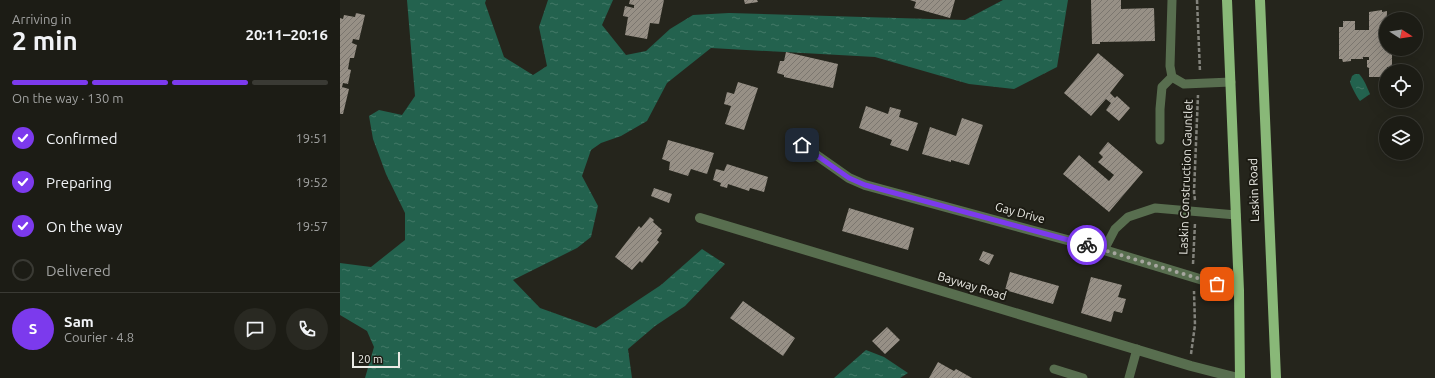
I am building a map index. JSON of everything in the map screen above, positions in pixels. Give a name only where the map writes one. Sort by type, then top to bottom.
[{"type":"main road","name":"Laskin Road","points":[[1227,0],[1239,291],[1239,378]]},
{"type":"main road","name":"Laskin Road","points":[[1260,0],[1276,378]]},
{"type":"street","name":"Gay Drive","points":[[802,145],[849,178],[865,185],[1104,250],[1239,291]]},
{"type":"street","name":"Bayway Road","points":[[700,218],[1137,350],[1239,378]]},
{"type":"lane","points":[[1172,0],[1170,66],[1172,77],[1184,84],[1231,82]]},
{"type":"lane","points":[[1160,140],[1162,87],[1172,77]]},
{"type":"lane","points":[[1104,250],[1115,229],[1128,217],[1155,208],[1236,215]]},
{"type":"lane","points":[[1129,378],[1137,350]]},
{"type":"lane","points":[[1054,369],[1083,378]]},
{"type":"path","name":"Laskin Construction Gauntlet","points":[[1191,366],[1190,357],[1195,325],[1192,264],[1196,212],[1194,192],[1197,100],[1200,84],[1197,0]]},
{"type":"water","points":[[407,0],[486,0],[485,3],[504,57],[533,75],[547,66],[539,27],[548,0],[613,0],[602,25],[626,55],[646,51],[670,29],[693,15],[729,13],[965,20],[1003,0],[1068,0],[1057,67],[1014,89],[969,84],[875,57],[711,48],[667,83],[647,121],[621,136],[601,143],[591,150],[582,176],[598,206],[591,237],[577,248],[513,280],[540,308],[596,328],[661,285],[702,249],[725,264],[685,306],[655,326],[628,349],[632,378],[365,378],[374,347],[367,331],[340,315],[340,263],[371,267],[405,240],[405,213],[386,174],[373,139],[369,116],[379,110],[402,115],[415,96]]},
{"type":"water","points":[[1359,74],[1361,76],[1370,94],[1360,101],[1350,82],[1352,76]]},
{"type":"water","points":[[866,350],[884,357],[908,373],[900,378],[834,378]]},
{"type":"building","points":[[630,0],[664,0],[659,24],[650,23],[647,39],[625,35],[628,17],[623,16],[625,6],[634,8],[634,5],[629,4]]},
{"type":"building","points":[[744,0],[757,0],[758,2],[745,4]]},
{"type":"building","points":[[910,0],[955,0],[950,18],[914,8],[916,2]]},
{"type":"building","points":[[1091,0],[1121,0],[1121,9],[1154,8],[1155,41],[1100,42],[1100,44],[1092,44]]},
{"type":"building","points":[[1382,10],[1382,12],[1379,12],[1379,56],[1392,56],[1392,64],[1379,64],[1379,77],[1369,77],[1367,60],[1369,60],[1369,57],[1363,57],[1363,59],[1351,59],[1351,61],[1343,62],[1342,59],[1339,59],[1339,27],[1343,27],[1343,21],[1355,21],[1355,30],[1369,30],[1369,12]]},
{"type":"building","points":[[356,13],[365,15],[359,40],[353,39],[352,43],[357,45],[354,58],[350,58],[348,69],[351,70],[348,84],[343,83],[342,87],[349,89],[343,114],[340,114],[340,18],[343,19],[344,15],[355,17]]},
{"type":"building","points":[[786,52],[838,64],[833,88],[784,77],[784,75],[777,73],[780,61],[784,61]]},
{"type":"building","points":[[1098,53],[1124,75],[1110,93],[1115,98],[1117,96],[1130,108],[1119,121],[1106,110],[1111,103],[1106,99],[1091,116],[1064,93]]},
{"type":"building","points":[[738,82],[758,88],[744,130],[725,124],[731,106],[724,104],[727,92],[734,94]]},
{"type":"building","points":[[866,106],[888,114],[890,107],[901,110],[899,117],[918,123],[908,151],[890,145],[892,140],[859,128]]},
{"type":"building","points":[[962,118],[983,125],[969,165],[922,154],[930,127],[956,136]]},
{"type":"building","points":[[668,140],[714,153],[707,174],[691,169],[688,176],[669,170],[670,162],[662,159]]},
{"type":"building","points":[[1108,142],[1143,172],[1109,212],[1063,174],[1079,155],[1109,181],[1114,175],[1098,162],[1103,157],[1099,153]]},
{"type":"building","points":[[727,164],[768,177],[764,192],[750,188],[749,191],[728,184],[727,188],[720,186],[721,183],[713,180],[716,169],[724,171]]},
{"type":"building","points":[[654,188],[672,194],[669,203],[651,196]]},
{"type":"building","points":[[849,208],[914,228],[908,250],[842,231]]},
{"type":"building","points":[[650,217],[662,230],[660,231],[662,233],[657,240],[659,242],[642,263],[640,261],[632,270],[615,257],[639,226],[641,228]]},
{"type":"building","points":[[983,251],[994,255],[989,265],[979,260]]},
{"type":"building","points":[[1010,272],[1059,286],[1053,304],[1005,290]]},
{"type":"building","points":[[1091,277],[1122,285],[1118,297],[1126,299],[1122,313],[1114,311],[1111,322],[1081,313]]},
{"type":"building","points":[[743,301],[795,338],[783,356],[730,318]]},
{"type":"building","points":[[887,327],[900,340],[885,354],[872,341]]},
{"type":"building","points":[[938,362],[954,371],[956,369],[972,378],[929,378]]},
{"type":"way so far","points":[[1087,245],[1217,284]]},
{"type":"route","points":[[802,145],[849,178],[865,185],[992,218],[1087,245]]}]
